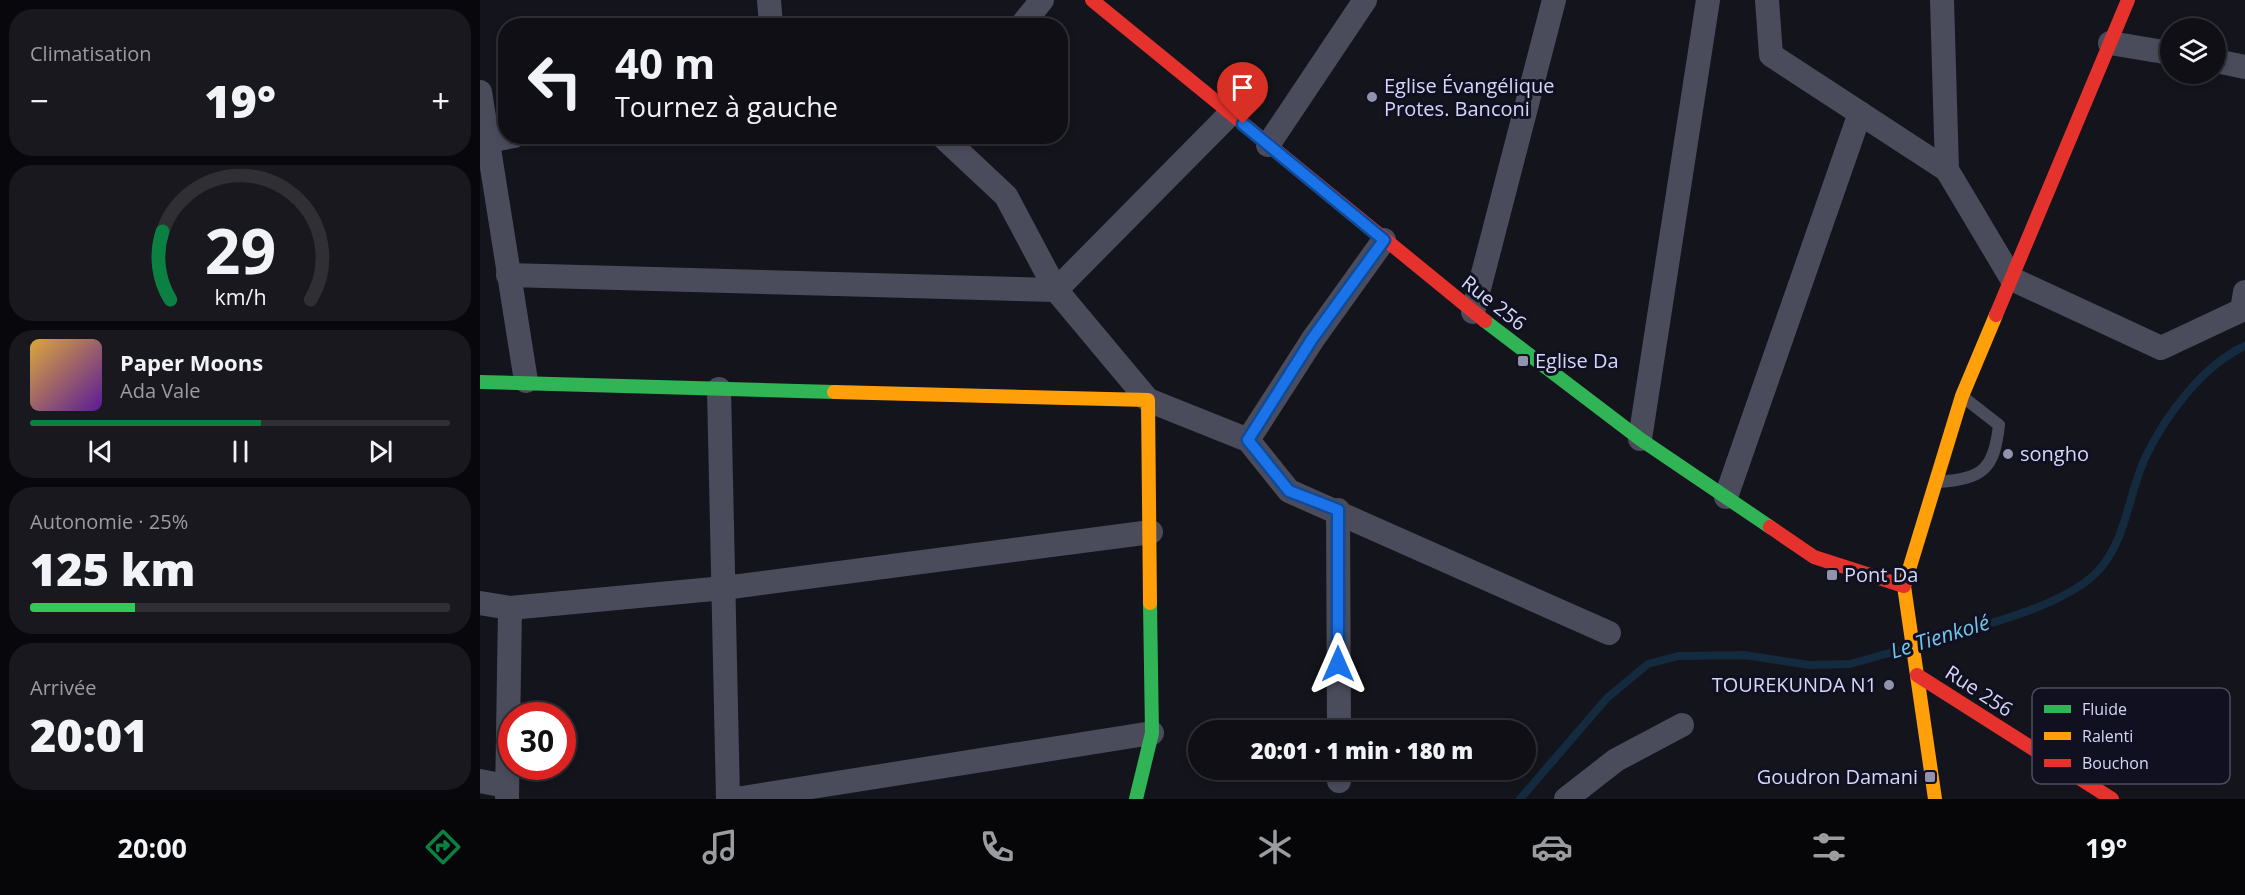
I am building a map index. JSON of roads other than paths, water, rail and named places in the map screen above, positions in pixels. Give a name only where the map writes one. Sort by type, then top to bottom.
[{"type":"street","points":[[769,0],[770,18]]},
{"type":"street","points":[[1027,18],[1042,0]]},
{"type":"street","name":"Rue 256","points":[[1092,0],[1473,312],[1640,439],[1814,556],[1904,586]]},
{"type":"street","points":[[1268,146],[1365,0]]},
{"type":"street","points":[[1473,312],[1554,0]]},
{"type":"street","points":[[1640,439],[1708,0]]},
{"type":"street","points":[[1767,0],[1771,55],[1947,170],[2012,279],[2161,348],[2242,310],[2245,292]]},
{"type":"street","points":[[1942,0],[1947,170]]},
{"type":"street","points":[[1935,799],[1904,586],[1962,396],[2128,0]]},
{"type":"street","points":[[2110,43],[2160,51]]},
{"type":"street","points":[[2226,63],[2245,67]]},
{"type":"street","points":[[480,92],[526,381]]},
{"type":"street","points":[[1726,497],[1860,113]]},
{"type":"street","points":[[508,274],[1056,290],[1230,114]]},
{"type":"street","points":[[488,141],[498,139]]},
{"type":"street","points":[[951,144],[1006,196],[1056,290],[1148,400],[1152,733],[1136,799]]},
{"type":"street","points":[[1248,440],[1312,339],[1384,240]]},
{"type":"street","points":[[480,382],[526,381],[719,389],[1148,400],[1248,440],[1289,491],[1338,510],[1609,633]]},
{"type":"street","points":[[719,389],[728,799]]},
{"type":"street","points":[[1338,510],[1339,720]]},
{"type":"street","points":[[480,603],[510,608],[724,588],[1151,532]]},
{"type":"street","points":[[480,781],[506,793],[510,608]]},
{"type":"street","name":"Rue 256","points":[[1917,675],[2032,748]]},
{"type":"street","points":[[1566,799],[1616,760],[1682,725]]},
{"type":"street","points":[[736,799],[1152,733]]},
{"type":"street","name":"Rue 256","points":[[2088,784],[2112,799]]},
{"type":"lane","points":[[1935,483],[1969,479],[1990,462],[1997,439],[1998,425],[1962,396]]},
{"type":"waterway","name":"Le Tienkolé","points":[[1919,644],[2037,607],[2080,586],[2096,573],[2106,561],[2121,532],[2140,470],[2164,424],[2200,378],[2230,354],[2245,346]]},
{"type":"waterway","name":"Le Tienkolé","points":[[1520,799],[1607,698],[1648,664],[1678,656],[1744,655],[1809,665],[1850,664],[1907,648]]},
{"type":"place","name":"Eglise Évangélique Protes. Banconi","points":[[1372,97]]},
{"type":"place","name":"Eglise Da","points":[[1523,361]]},
{"type":"place","name":"songho","points":[[2008,454]]},
{"type":"place","name":"Pont Da","points":[[1832,575]]},
{"type":"place","name":"TOUREKUNDA N1","points":[[1889,685]]},
{"type":"place","name":"Goudron Damani","points":[[1930,777]]}]
